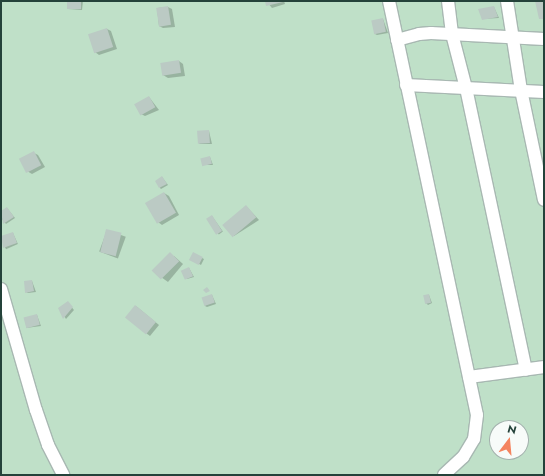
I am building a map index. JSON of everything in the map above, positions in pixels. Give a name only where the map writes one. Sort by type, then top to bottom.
[{"type":"street","points":[[389,1],[469,377],[478,428],[474,439],[463,457],[444,475]]},
{"type":"street","points":[[448,1],[452,34],[466,88],[526,370]]},
{"type":"street","points":[[506,1],[514,38],[521,90],[538,145],[544,200]]},
{"type":"street","points":[[397,40],[419,34],[452,34],[544,39]]},
{"type":"street","points":[[406,85],[544,92]]},
{"type":"street","points":[[1,289],[41,424],[63,475]]},
{"type":"street","points":[[469,377],[544,367]]},
{"type":"green space","points":[[1,1],[544,1],[544,475],[1,475]]},
{"type":"building","points":[[67,1],[81,1],[81,9],[67,9]]},
{"type":"building","points":[[265,1],[283,1],[283,2],[266,6]]},
{"type":"building","points":[[535,1],[544,1],[544,19],[539,19]]},
{"type":"building","points":[[168,6],[171,25],[159,27],[156,8]]},
{"type":"building","points":[[494,6],[498,17],[482,20],[478,9]]},
{"type":"building","points":[[383,18],[386,32],[374,34],[371,20]]},
{"type":"building","points":[[107,28],[113,47],[94,53],[88,34]]},
{"type":"building","points":[[179,60],[181,73],[162,76],[160,63]]},
{"type":"building","points":[[149,96],[155,107],[140,116],[134,104]]},
{"type":"building","points":[[209,130],[210,143],[198,144],[197,131]]},
{"type":"building","points":[[34,151],[41,165],[26,173],[19,159]]},
{"type":"building","points":[[210,156],[212,164],[202,166],[200,158]]},
{"type":"building","points":[[162,176],[167,184],[159,188],[155,181]]},
{"type":"building","points":[[164,192],[176,213],[157,224],[145,203]]},
{"type":"building","points":[[246,205],[256,217],[233,237],[222,225]]},
{"type":"building","points":[[7,207],[14,217],[3,224],[1,211]]},
{"type":"building","points":[[212,215],[222,231],[216,235],[206,219]]},
{"type":"building","points":[[106,229],[122,233],[116,256],[100,252]]},
{"type":"building","points":[[13,232],[17,243],[3,248],[1,236]]},
{"type":"building","points":[[170,252],[179,261],[161,280],[152,270]]},
{"type":"building","points":[[193,252],[203,257],[199,265],[189,260]]},
{"type":"building","points":[[189,267],[193,276],[185,280],[181,271]]},
{"type":"building","points":[[32,280],[34,291],[25,293],[24,281]]},
{"type":"building","points":[[207,287],[210,291],[206,293],[203,290]]},
{"type":"building","points":[[212,294],[215,303],[204,306],[202,297]]},
{"type":"building","points":[[429,294],[431,303],[425,304],[423,295]]},
{"type":"building","points":[[68,301],[73,307],[63,319],[58,308]]},
{"type":"building","points":[[135,305],[156,322],[146,334],[125,317]]},
{"type":"building","points":[[37,314],[40,325],[26,328],[23,318]]}]
